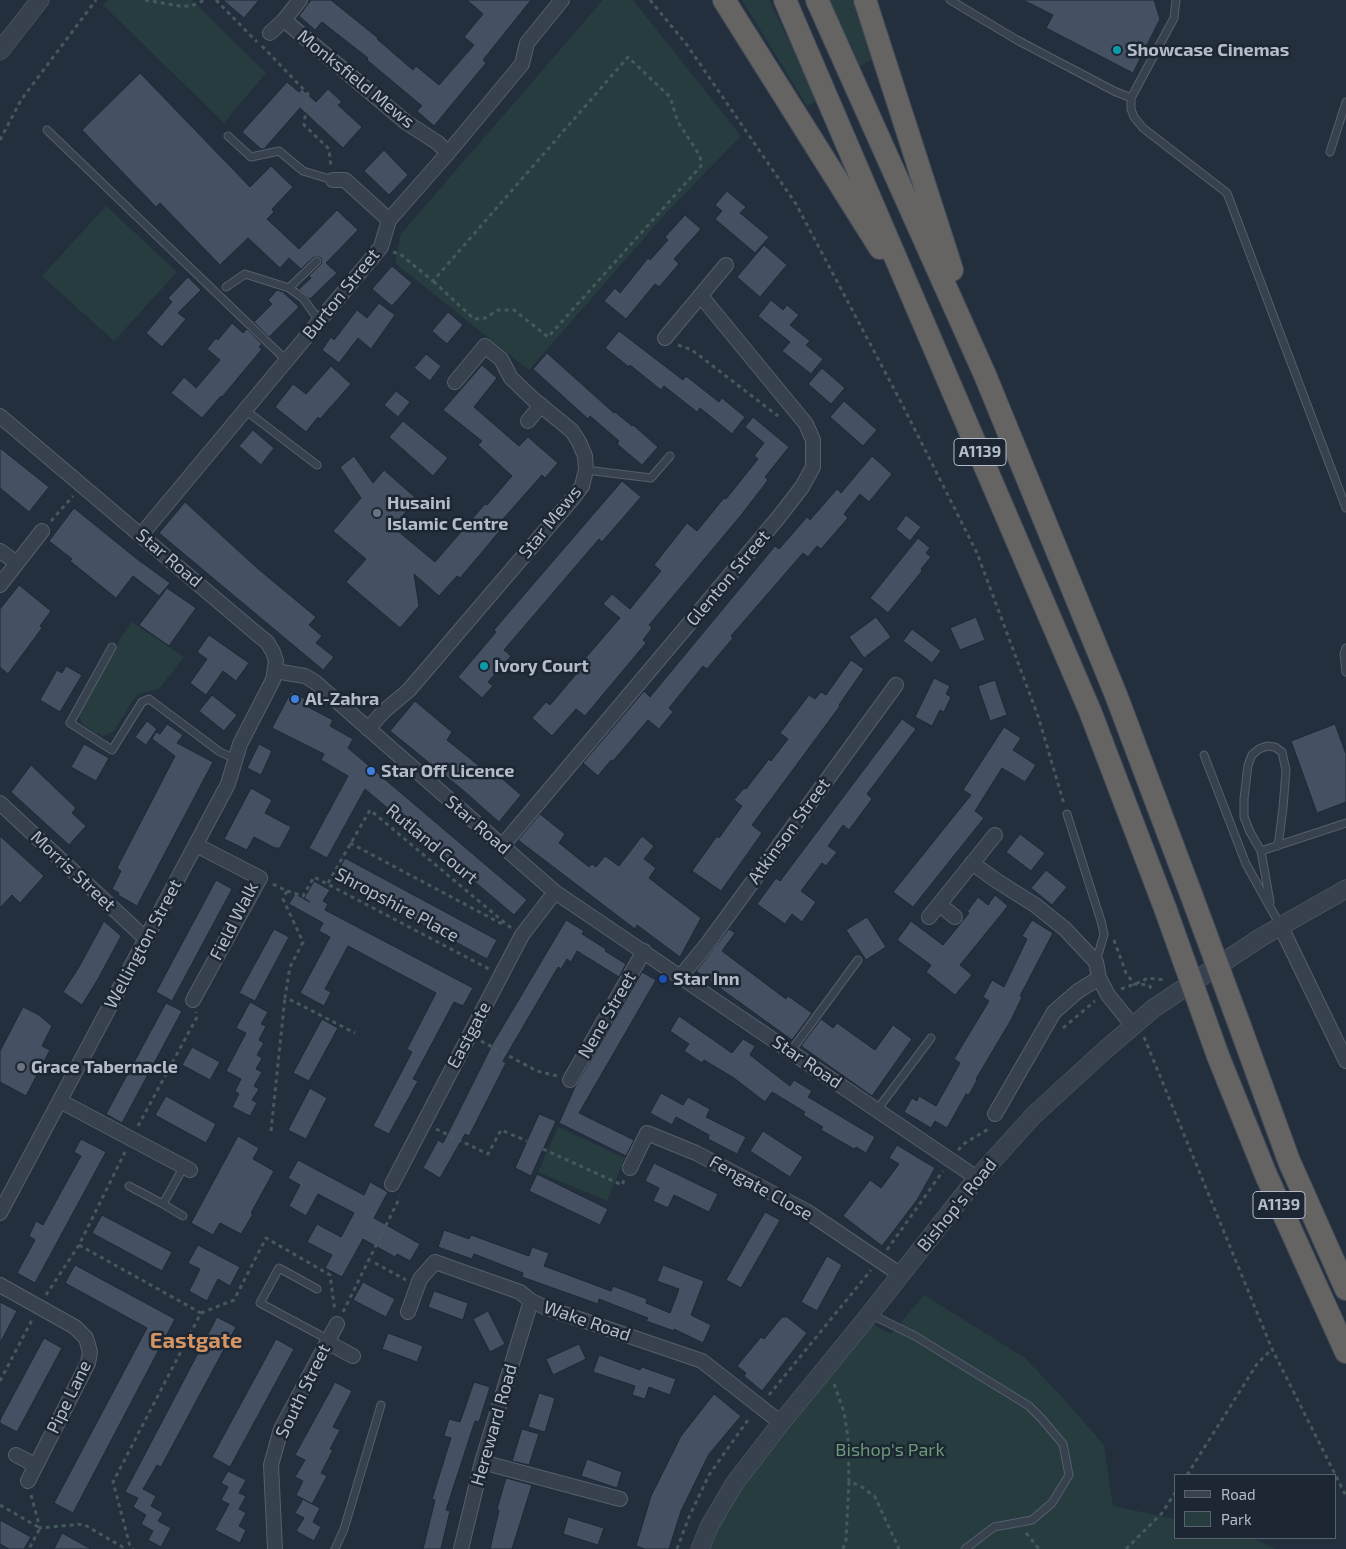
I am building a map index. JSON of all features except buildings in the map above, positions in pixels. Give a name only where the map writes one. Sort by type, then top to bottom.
[{"type":"highway","name":"A1139","points":[[724,0],[918,308]]},
{"type":"highway","name":"A1139","points":[[785,0],[1090,711],[1165,908],[1218,1056],[1266,1176],[1346,1352]]},
{"type":"highway","name":"A1139","points":[[817,0],[986,376],[1116,695],[1289,1161],[1346,1288]]},
{"type":"highway","name":"A1139","points":[[865,0],[986,376]]},
{"type":"street","points":[[0,51],[40,0]]},
{"type":"street","name":"Monksfield Mews","points":[[300,0],[284,20],[407,123],[438,142],[448,153]]},
{"type":"street","name":"Burton Street","points":[[141,535],[381,247],[389,220],[522,64],[527,43],[562,0]]},
{"type":"street","points":[[270,33],[284,20]]},
{"type":"street","points":[[333,180],[344,180],[389,220]]},
{"type":"street","points":[[665,338],[726,265]]},
{"type":"street","name":"Glenton Street","points":[[502,846],[778,518],[802,487],[813,467],[813,440],[806,424],[701,296]]},
{"type":"street","name":"Star Mews","points":[[368,729],[383,712],[409,690],[582,486],[586,470],[585,456],[572,431],[512,378],[501,359],[485,346],[455,382]]},
{"type":"street","points":[[528,421],[541,405]]},
{"type":"street","name":"Star Road","points":[[0,416],[267,642],[276,661],[275,671],[305,676],[315,682],[555,892],[976,1178]]},
{"type":"street","points":[[0,585],[42,531]]},
{"type":"street","points":[[0,551],[16,564]]},
{"type":"street","name":"Wellington Street","points":[[0,1214],[228,784],[240,744],[267,692],[275,671]]},
{"type":"street","name":"Atkinson Street","points":[[681,976],[708,943],[896,685]]},
{"type":"street","name":"Morris Street","points":[[0,804],[146,939]]},
{"type":"street","points":[[929,917],[995,835]]},
{"type":"street","name":"Field Walk","points":[[193,1000],[260,878],[196,844]]},
{"type":"street","points":[[972,863],[1036,905],[1065,929],[1096,962],[1099,978],[1108,995],[1138,1030]]},
{"type":"street","name":"Bishop's Road","points":[[700,1549],[709,1527],[734,1484],[781,1423],[870,1314],[976,1178],[1051,1099],[1138,1030],[1154,1008],[1280,926],[1346,889]]},
{"type":"street","name":"Eastgate","points":[[398,1187],[424,1123],[522,935],[555,892]]},
{"type":"street","points":[[939,904],[955,916]]},
{"type":"street","points":[[1280,926],[1346,1061]]},
{"type":"street","name":"Nene Street","points":[[570,1080],[644,951]]},
{"type":"street","points":[[995,1114],[1054,1012],[1078,991],[1099,978]]},
{"type":"street","points":[[60,1101],[186,1169]]},
{"type":"street","name":"Fengate Close","points":[[630,1168],[647,1133],[696,1153],[806,1211],[901,1275]]},
{"type":"street","name":"Wake Road","points":[[408,1312],[420,1279],[435,1262],[520,1292],[531,1301],[702,1361],[781,1423]]},
{"type":"street","name":"Pipe Lane","points":[[0,1285],[81,1332],[89,1345],[88,1363],[28,1481]]},
{"type":"street","name":"Hereward Road","points":[[461,1549],[482,1462],[531,1301]]},
{"type":"street","name":"South Street","points":[[275,1549],[271,1465],[281,1429],[337,1324]]},
{"type":"street","points":[[328,1341],[353,1356]]},
{"type":"street","points":[[16,1455],[35,1465]]},
{"type":"street","points":[[482,1462],[620,1499]]},
{"type":"lane","points":[[950,0],[1017,40],[1131,98]]},
{"type":"lane","points":[[1176,0],[1174,18],[1131,98],[1131,109],[1134,117],[1143,128],[1227,194],[1346,508]]},
{"type":"lane","points":[[1330,152],[1346,102]]},
{"type":"lane","points":[[47,130],[286,360]]},
{"type":"lane","points":[[228,136],[250,157],[279,151],[303,170],[333,180]]},
{"type":"lane","points":[[289,288],[317,261]]},
{"type":"lane","points":[[226,287],[245,274],[289,288],[304,298],[319,321]]},
{"type":"lane","points":[[245,410],[317,465]]},
{"type":"lane","points":[[586,470],[651,478],[670,456]]},
{"type":"lane","points":[[112,647],[70,723],[112,750],[142,702],[148,699],[220,752],[236,759]]},
{"type":"lane","points":[[1346,648],[1344,654],[1346,672]]},
{"type":"lane","points":[[1271,910],[1261,851],[1244,817],[1248,765],[1252,755],[1259,749],[1267,746],[1275,747],[1282,752],[1286,770],[1278,846]]},
{"type":"lane","points":[[1204,755],[1246,864],[1280,926]]},
{"type":"lane","points":[[1067,814],[1102,921],[1104,934],[1096,962]]},
{"type":"lane","points":[[1261,851],[1346,823]]},
{"type":"lane","points":[[791,1051],[858,960]]},
{"type":"lane","points":[[877,1110],[931,1038]]},
{"type":"lane","points":[[163,1204],[186,1169]]},
{"type":"lane","points":[[130,1186],[183,1216]]},
{"type":"lane","points":[[316,1289],[279,1268],[260,1303],[328,1341]]},
{"type":"lane","points":[[870,1314],[915,1336],[1029,1406],[1063,1444],[1069,1475],[1052,1502],[1032,1520],[994,1527],[965,1549]]},
{"type":"lane","points":[[335,1549],[344,1529],[381,1405]]},
{"type":"path","points":[[0,140],[21,100],[96,0]]},
{"type":"path","points":[[145,0],[180,6],[191,6],[205,0]]},
{"type":"path","points":[[216,0],[308,94],[304,126],[329,149],[333,180]]},
{"type":"path","points":[[650,0],[687,45],[796,204],[902,404],[977,553],[1038,716],[1067,814]]},
{"type":"path","points":[[381,247],[400,254],[474,319],[485,318],[498,310],[514,310],[548,337],[701,166],[700,156],[678,122],[670,97],[628,57],[433,281]]},
{"type":"path","points":[[665,338],[673,344],[692,350],[784,421]]},
{"type":"path","points":[[42,531],[83,486]]},
{"type":"path","name":"Rutland Court","points":[[328,883],[370,810],[505,924],[522,935]]},
{"type":"path","name":"Rutland Court","points":[[350,843],[505,924]]},
{"type":"path","name":"Shropshire Place","points":[[287,891],[304,896],[314,877],[501,976]]},
{"type":"path","points":[[260,878],[287,891],[283,899],[303,942],[290,967],[285,996],[271,1131]]},
{"type":"path","points":[[1102,921],[1112,933],[1126,973],[1134,984]]},
{"type":"path","points":[[1116,991],[1144,981],[1147,978],[1168,980]]},
{"type":"path","points":[[1134,984],[1149,985],[1156,995]]},
{"type":"path","points":[[285,996],[356,1033]]},
{"type":"path","points":[[0,1381],[39,1306],[79,1244],[131,1139],[197,1017],[193,1000]]},
{"type":"path","points":[[1138,1030],[1272,1349],[1335,1474]]},
{"type":"path","points":[[470,1035],[537,1071],[570,1080]]},
{"type":"path","points":[[424,1123],[488,1154],[501,1130],[527,1141]]},
{"type":"path","points":[[543,1149],[622,1185],[630,1168]]},
{"type":"path","points":[[337,1324],[398,1187]]},
{"type":"path","points":[[79,1244],[201,1312],[113,1482],[130,1546],[133,1549]]},
{"type":"path","points":[[375,1264],[417,1287]]},
{"type":"path","points":[[1188,1474],[1257,1364],[1272,1349]]},
{"type":"path","points":[[823,1371],[836,1386],[844,1412],[848,1438],[849,1481],[844,1549]]},
{"type":"path","points":[[1336,1476],[1346,1496]]},
{"type":"path","points":[[28,1481],[40,1528],[29,1549]]},
{"type":"path","points":[[849,1481],[862,1487],[875,1497],[899,1549]]},
{"type":"path","points":[[1126,1549],[1162,1513],[1174,1495]]},
{"type":"path","points":[[0,1505],[40,1528],[83,1524],[126,1549]]},
{"type":"path","points":[[1018,1522],[1039,1549]]},
{"type":"green space","points":[[107,0],[192,0],[266,73],[224,123],[103,5]]},
{"type":"green space","points":[[603,0],[633,0],[741,136],[667,212],[529,370],[395,263],[401,234]]},
{"type":"green space","points":[[742,0],[769,0],[818,100],[807,106]]},
{"type":"green space","points":[[829,0],[852,0],[872,60],[860,66]]},
{"type":"green space","points":[[106,206],[177,272],[114,341],[42,276]]},
{"type":"green space","points":[[132,622],[184,657],[159,689],[138,694],[114,731],[104,736],[93,732],[82,724],[79,717],[81,708],[123,634]]},
{"type":"green space","points":[[558,1127],[625,1158],[607,1201],[538,1172]]},
{"type":"green space","name":"Bishop's Park","points":[[924,1295],[1025,1358],[1063,1398],[1104,1445],[1113,1506],[1174,1519],[1174,1539],[1254,1539],[1276,1549],[700,1549],[709,1527],[865,1320],[891,1334]]},
{"type":"place","name":"Showcase Cinemas","points":[[1117,50]]},
{"type":"place","name":"Husaini Islamic Centre","points":[[377,513]]},
{"type":"place","name":"Ivory Court","points":[[484,666]]},
{"type":"place","name":"Al-Zahra","points":[[295,699]]},
{"type":"place","name":"Star Off Licence","points":[[371,771]]},
{"type":"place","name":"Star Inn","points":[[663,979]]},
{"type":"place","name":"Grace Tabernacle","points":[[21,1067]]},
{"type":"district","name":"Eastgate","points":[[196,1341]]}]
